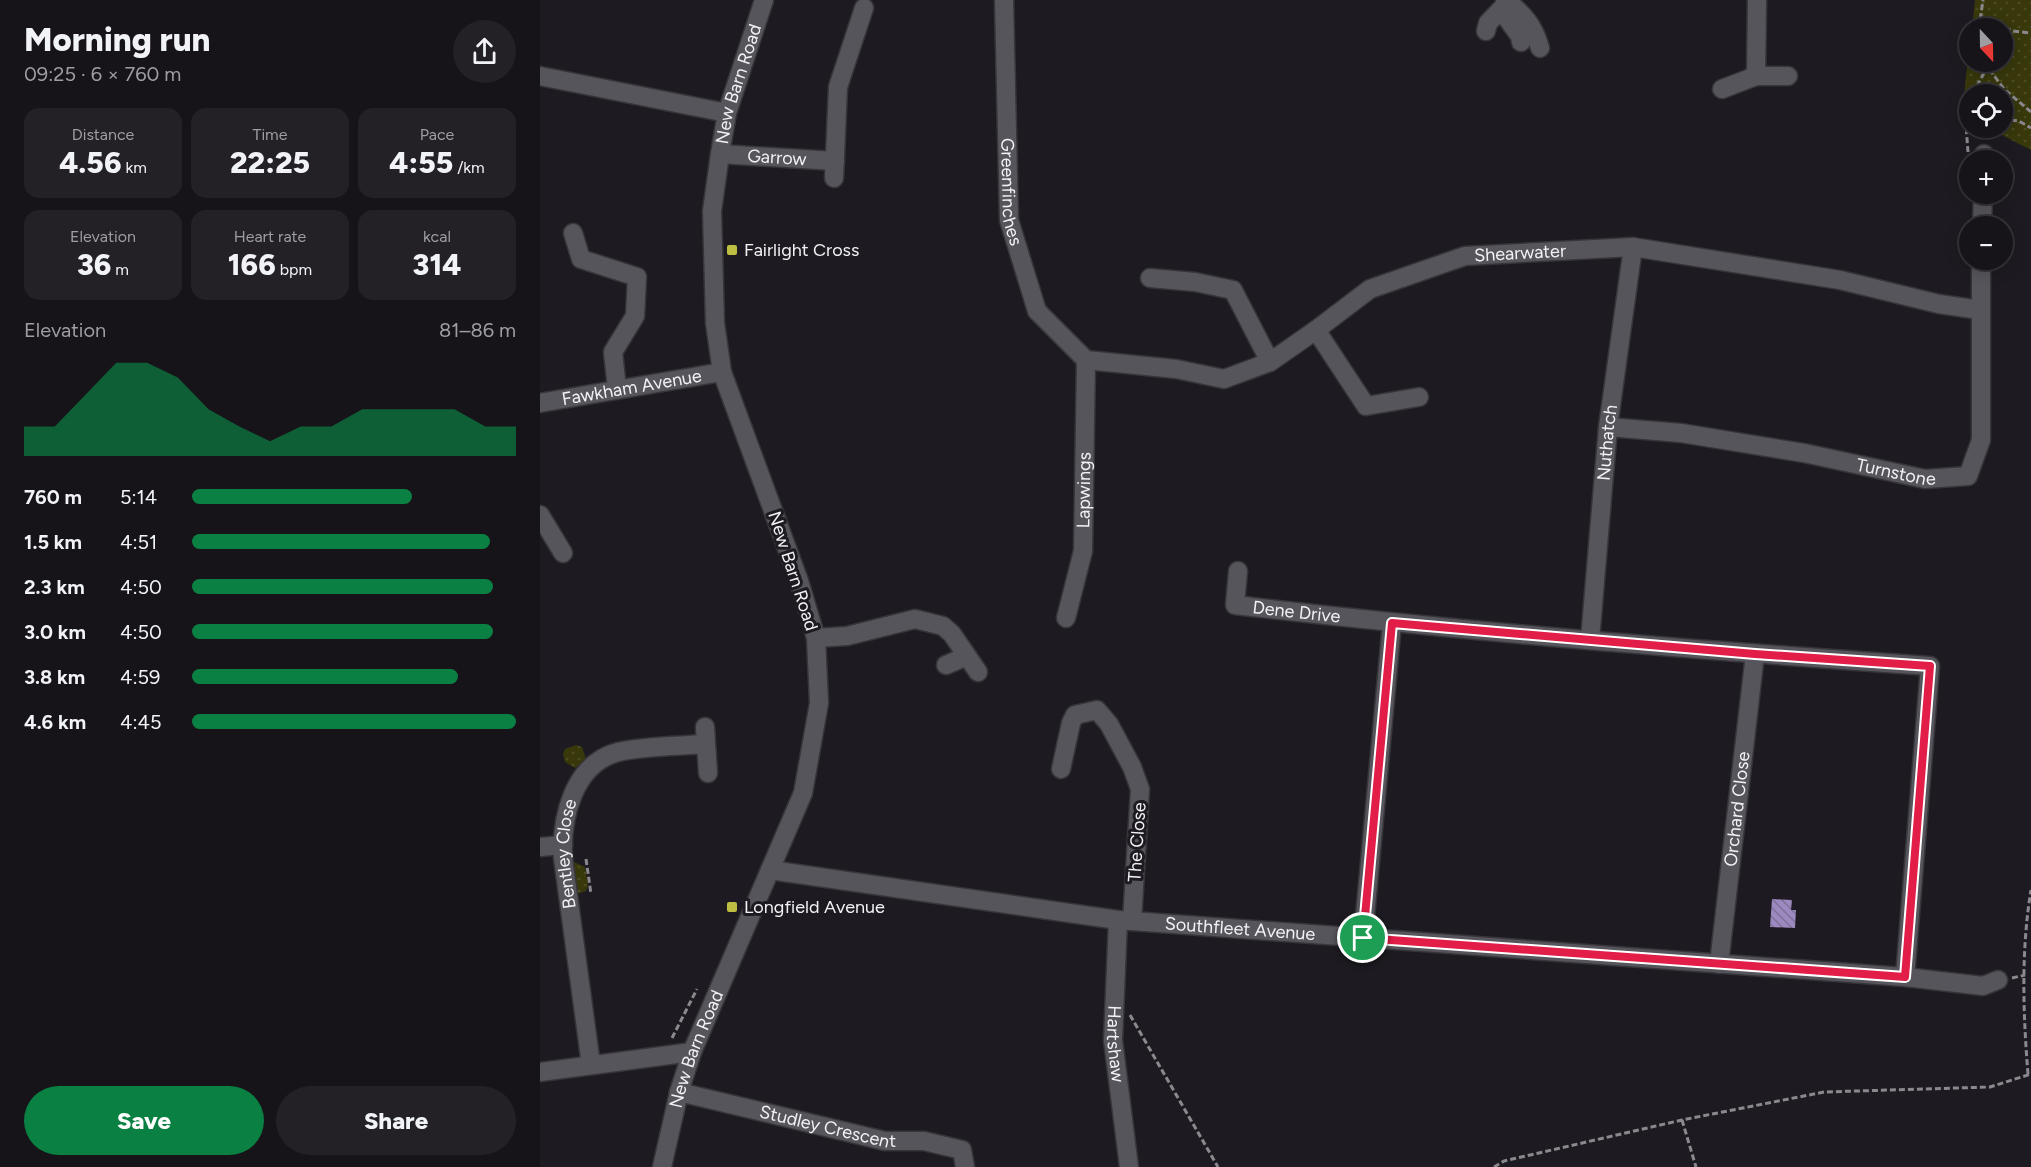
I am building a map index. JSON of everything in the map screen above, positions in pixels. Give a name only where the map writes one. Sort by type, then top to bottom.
[{"type":"street","name":"New Barn Road","points":[[662,1167],[679,1092],[692,1052],[803,793],[819,703],[816,638],[800,581],[722,372],[715,322],[712,212],[720,154],[727,113],[764,0]]},
{"type":"street","name":"Greenfinches","points":[[1004,0],[1009,220],[1037,311],[1086,360]]},
{"type":"street","points":[[1756,76],[1757,0]]},
{"type":"street","points":[[1486,31],[1488,23],[1505,4]]},
{"type":"street","points":[[1505,4],[1521,42]]},
{"type":"street","points":[[1505,4],[1524,15],[1532,27],[1540,48]]},
{"type":"street","name":"Garrow","points":[[720,154],[835,161],[838,87],[864,8]]},
{"type":"street","points":[[540,76],[727,113]]},
{"type":"street","points":[[1722,89],[1756,76],[1788,76]]},
{"type":"street","points":[[573,233],[581,259],[637,277],[635,316],[613,352],[617,389]]},
{"type":"street","name":"Shearwater","points":[[1086,360],[1176,369],[1224,379],[1270,362],[1370,289],[1465,256],[1633,247],[1840,280],[1939,304],[1980,310]]},
{"type":"street","name":"Nuthatch","points":[[1590,640],[1608,427],[1633,247]]},
{"type":"street","name":"Turnstone","points":[[1608,427],[1680,433],[1804,453],[1925,479],[1968,476],[1981,440],[1981,270]]},
{"type":"street","points":[[1150,278],[1195,282],[1233,290],[1270,362]]},
{"type":"street","points":[[1316,330],[1366,406],[1419,397]]},
{"type":"street","name":"Lapwings","points":[[1066,618],[1083,551],[1086,360]]},
{"type":"street","name":"Fawkham Avenue","points":[[540,403],[722,372]]},
{"type":"street","points":[[540,515],[563,553]]},
{"type":"street","name":"Dene Drive","points":[[1238,571],[1235,605],[1392,623],[1590,640]]},
{"type":"street","points":[[816,638],[847,636],[915,619],[943,626],[952,634],[978,672]]},
{"type":"street","points":[[1363,938],[1392,623]]},
{"type":"street","points":[[1590,640],[1930,666],[1905,977]]},
{"type":"street","name":"Orchard Close","points":[[1719,964],[1755,654]]},
{"type":"street","points":[[945,665],[967,656]]},
{"type":"street","name":"The Close","points":[[1061,769],[1071,723],[1075,716],[1097,710],[1109,724],[1132,767],[1140,789],[1125,921]]},
{"type":"street","name":"Bentley Close","points":[[591,1065],[565,875],[563,845],[569,805],[574,789],[583,776],[598,762],[619,752],[705,735],[708,773]]},
{"type":"street","points":[[540,847],[563,845]]},
{"type":"street","name":"Southfleet Avenue","points":[[770,870],[1125,921],[1905,977],[1983,986],[1998,980]]},
{"type":"street","name":"Hartshaw","points":[[1125,921],[1115,990],[1113,1040],[1129,1167]]},
{"type":"street","points":[[540,1072],[692,1052]]},
{"type":"street","name":"Studley Crescent","points":[[679,1092],[885,1141],[924,1141],[962,1150],[965,1167]]},
{"type":"path","points":[[1983,0],[1980,17],[2013,31],[2031,33]]},
{"type":"path","points":[[1991,72],[2004,88],[2031,112]]},
{"type":"path","points":[[2013,120],[2031,128]]},
{"type":"path","points":[[586,859],[591,894]]},
{"type":"path","points":[[1494,1167],[1504,1161],[1682,1120],[1824,1092],[1990,1087],[2030,1074],[2024,1029],[2025,924],[2031,890]]},
{"type":"path","points":[[668,1046],[697,989]]},
{"type":"path","points":[[1115,990],[1218,1167]]},
{"type":"path","points":[[1682,1120],[1696,1167]]},
{"type":"shaded area","points":[[1975,0],[2031,0],[2031,150],[2008,138],[2013,138],[2013,84],[1965,84],[1967,72],[2013,72],[2013,18],[1973,18]]},
{"type":"shaded area","points":[[576,745],[582,747],[586,759],[575,768],[565,762],[563,754],[565,749]]},
{"type":"shaded area","points":[[574,862],[585,867],[588,885],[586,891],[577,894]]},
{"type":"building","points":[[1772,899],[1792,900],[1791,910],[1796,910],[1795,928],[1770,927]]},
{"type":"place","name":"Fairlight Cross","points":[[732,250]]},
{"type":"place","name":"Longfield Avenue","points":[[732,907]]},
{"type":"route","points":[[1392,623],[1755,654],[1930,666],[1905,977],[1363,938],[1392,623]]}]
